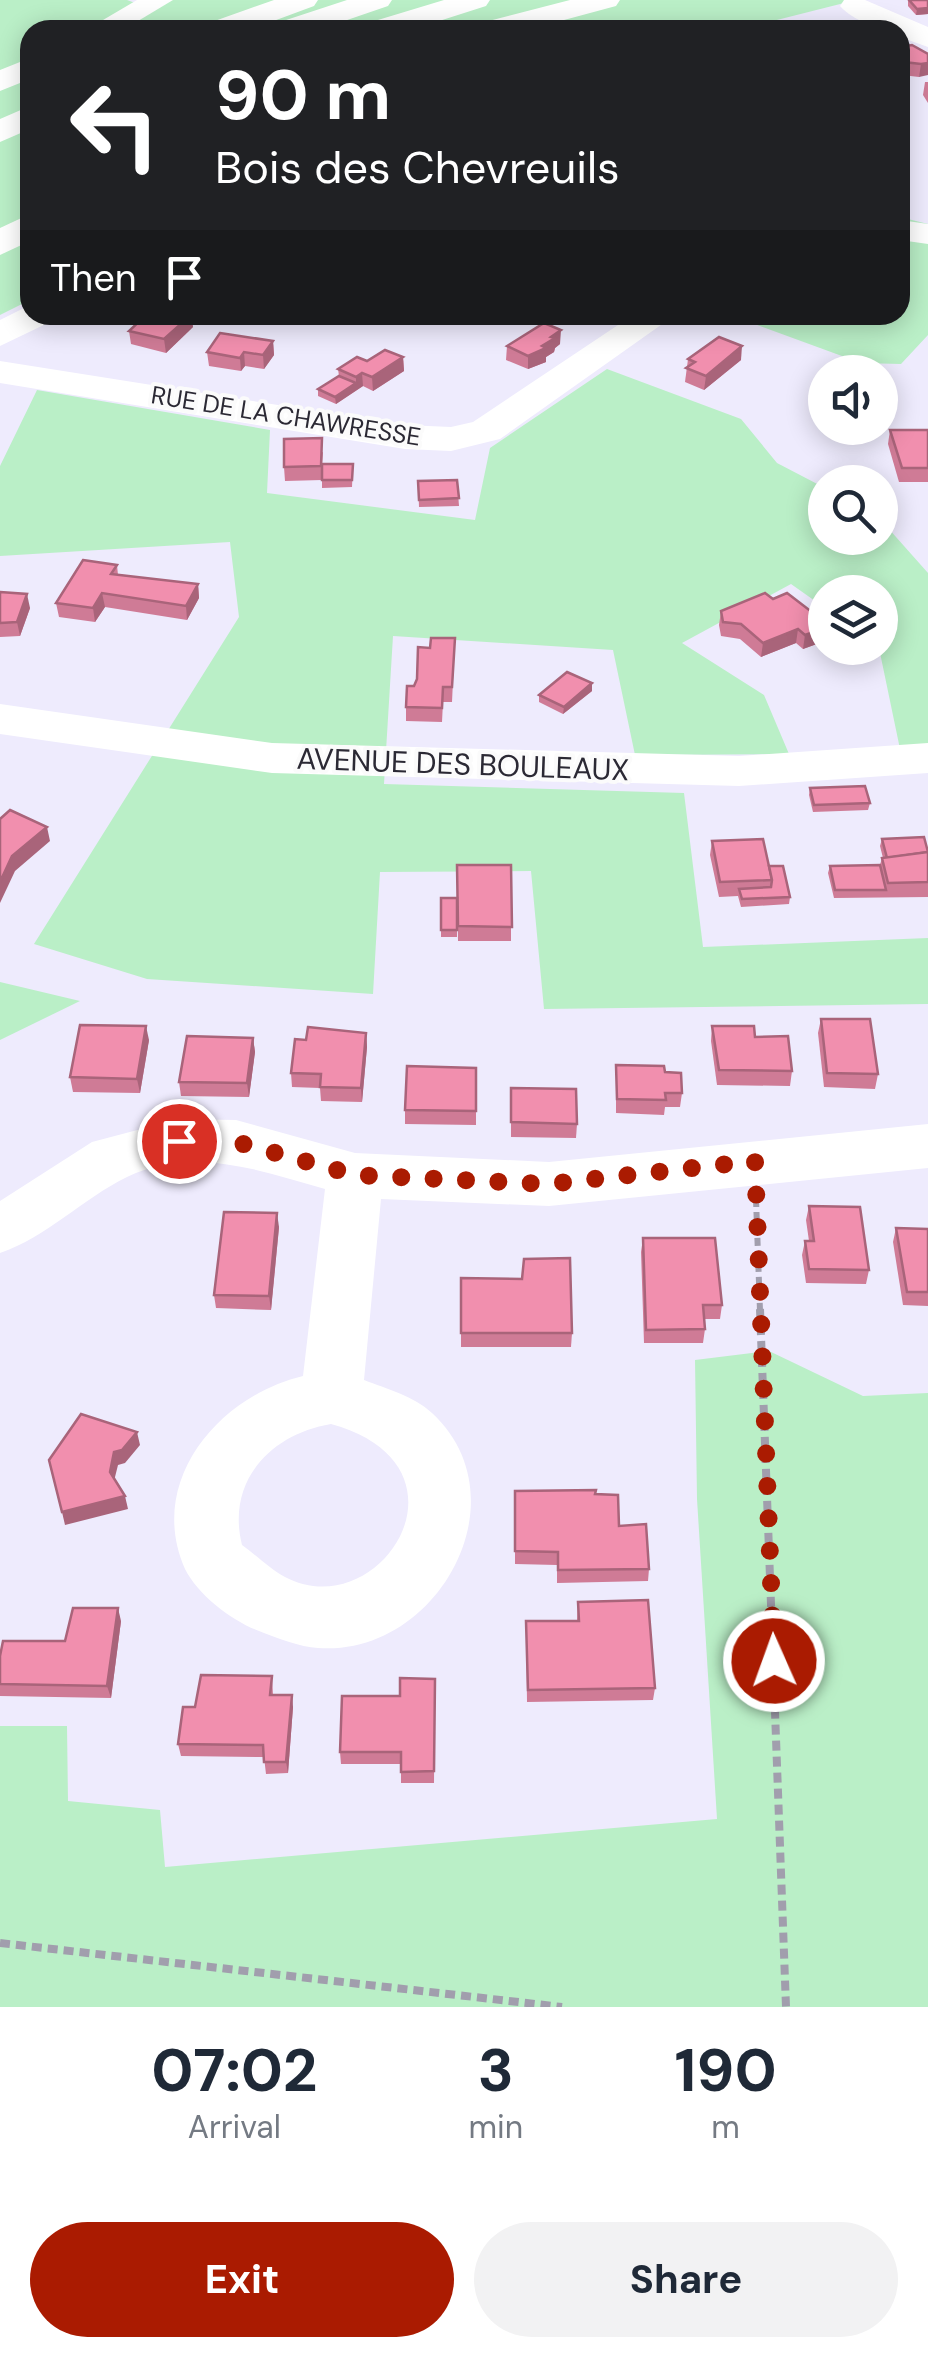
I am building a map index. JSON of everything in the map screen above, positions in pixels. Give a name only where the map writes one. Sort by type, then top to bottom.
[{"type":"highway","points":[[248,20],[303,0]]},
{"type":"highway","points":[[318,20],[377,0]]},
{"type":"highway","points":[[411,20],[474,0]]},
{"type":"highway","points":[[530,20],[605,0]]},
{"type":"highway","points":[[0,244],[16,207]]},
{"type":"street","points":[[121,20],[160,0]]},
{"type":"street","points":[[854,6],[886,20]]},
{"type":"street","name":"RUE DE LA CHAWRESSE","points":[[0,372],[406,437],[451,440],[486,432],[642,325]]},
{"type":"street","name":"AVENUE DES BOULEAUX","points":[[0,720],[272,758],[739,771],[928,758]]},
{"type":"street","points":[[0,1230],[112,1158],[179,1141],[236,1142],[355,1175],[549,1184],[928,1146]]},
{"type":"street","points":[[331,1397],[355,1175]]},
{"type":"path","points":[[755,1161],[786,2007]]},
{"type":"path","points":[[0,1943],[562,2007]]},
{"type":"green space","points":[[0,0],[127,0],[141,5],[113,20],[20,20],[20,68],[0,79]]},
{"type":"green space","points":[[170,0],[856,0],[777,20],[129,20]]},
{"type":"green space","points":[[20,76],[20,305],[0,315],[0,87]]},
{"type":"green space","points":[[910,220],[928,224],[928,335],[901,364],[898,355],[839,355],[757,325],[910,325]]},
{"type":"green space","points":[[607,369],[741,419],[777,463],[808,479],[808,555],[898,555],[898,539],[928,573],[928,746],[900,749],[883,665],[898,665],[898,575],[808,575],[808,596],[791,584],[682,643],[764,695],[789,754],[635,755],[613,650],[393,636],[384,784],[684,793],[703,947],[928,938],[928,1004],[544,1009],[531,871],[380,872],[373,994],[147,979],[34,944],[239,617],[230,542],[0,556],[0,466],[37,390],[270,430],[267,493],[475,520],[490,448]]},
{"type":"green space","points":[[0,982],[80,1001],[0,1040]]},
{"type":"green space","points":[[769,1351],[863,1396],[928,1393],[928,2007],[0,2007],[0,1726],[67,1726],[68,1801],[160,1810],[165,1867],[717,1819],[697,1499],[695,1360]]},
{"type":"building","points":[[909,0],[928,0],[928,8],[917,9]]},
{"type":"building","points":[[910,45],[928,54],[928,63],[910,63]]},
{"type":"building","points":[[135,325],[180,325],[164,339],[129,331]]},
{"type":"building","points":[[541,325],[561,330],[542,346],[546,348],[528,356],[507,346]]},
{"type":"building","points":[[220,333],[273,341],[263,355],[244,352],[240,358],[207,352]]},
{"type":"building","points":[[719,337],[742,346],[706,376],[686,368],[695,362],[688,359]]},
{"type":"building","points":[[385,350],[403,357],[372,377],[362,373],[356,377],[338,369],[357,357],[367,361]]},
{"type":"building","points":[[339,376],[356,383],[335,397],[318,389]]},
{"type":"building","points":[[898,430],[928,430],[928,468],[902,468],[895,445],[898,445]]},
{"type":"building","points":[[322,438],[321,466],[284,467],[284,439]]},
{"type":"building","points":[[322,464],[353,464],[352,480],[322,480]]},
{"type":"building","points":[[457,480],[459,498],[419,500],[418,481]]},
{"type":"building","points":[[83,560],[117,565],[111,574],[198,584],[186,606],[102,593],[93,608],[56,603]]},
{"type":"building","points":[[0,592],[27,594],[17,622],[0,623]]},
{"type":"building","points":[[765,593],[773,599],[787,593],[808,609],[808,634],[798,629],[763,643],[741,624],[723,622],[721,611]]},
{"type":"building","points":[[431,638],[455,638],[452,687],[443,687],[442,708],[406,707],[407,686],[414,686],[417,679],[418,647],[430,648]]},
{"type":"building","points":[[567,672],[592,683],[564,707],[539,695]]},
{"type":"building","points":[[865,786],[870,803],[814,805],[810,788]]},
{"type":"building","points":[[10,810],[47,827],[12,856],[0,882],[0,819]]},
{"type":"building","points":[[924,837],[928,852],[887,858],[882,839]]},
{"type":"building","points":[[763,839],[772,880],[720,882],[712,841]]},
{"type":"building","points":[[928,852],[928,882],[888,883],[882,858]]},
{"type":"building","points":[[457,865],[511,865],[512,927],[458,926]]},
{"type":"building","points":[[880,865],[886,890],[835,890],[830,866]]},
{"type":"building","points":[[769,866],[783,866],[790,897],[742,899],[739,889],[771,887]]},
{"type":"building","points":[[441,898],[457,898],[457,930],[441,930]]},
{"type":"building","points":[[821,1019],[870,1019],[878,1074],[827,1073]]},
{"type":"building","points":[[80,1025],[146,1026],[137,1079],[70,1077]]},
{"type":"building","points":[[712,1026],[754,1026],[755,1037],[788,1036],[792,1071],[719,1070]]},
{"type":"building","points":[[308,1027],[366,1033],[361,1088],[320,1087],[321,1074],[291,1073],[295,1039],[306,1040]]},
{"type":"building","points":[[187,1036],[253,1038],[247,1083],[179,1082]]},
{"type":"building","points":[[616,1065],[664,1066],[665,1072],[681,1073],[682,1093],[665,1093],[666,1100],[617,1099]]},
{"type":"building","points":[[407,1066],[476,1068],[476,1111],[405,1110]]},
{"type":"building","points":[[511,1088],[576,1089],[577,1124],[511,1122]]},
{"type":"building","points":[[809,1206],[860,1207],[869,1270],[809,1269],[805,1241],[814,1241]]},
{"type":"building","points":[[224,1212],[277,1213],[269,1296],[214,1295]]},
{"type":"building","points":[[896,1228],[928,1229],[928,1292],[907,1292]]},
{"type":"building","points":[[643,1238],[715,1238],[722,1305],[703,1305],[705,1329],[646,1330]]},
{"type":"building","points":[[570,1258],[572,1333],[461,1333],[461,1278],[522,1279],[524,1259]]},
{"type":"building","points":[[81,1414],[137,1432],[122,1450],[114,1452],[110,1472],[125,1496],[62,1512],[49,1460]]},
{"type":"building","points":[[596,1490],[595,1494],[618,1495],[619,1526],[646,1524],[649,1569],[558,1570],[558,1552],[515,1551],[515,1491]]},
{"type":"building","points":[[648,1600],[655,1688],[528,1690],[526,1621],[579,1621],[578,1602]]},
{"type":"building","points":[[73,1608],[118,1608],[107,1686],[0,1684],[3,1641],[65,1641]]},
{"type":"building","points":[[201,1675],[272,1676],[270,1695],[292,1695],[286,1762],[264,1762],[263,1745],[178,1744],[183,1707],[195,1707]]},
{"type":"building","points":[[400,1678],[435,1679],[434,1771],[401,1772],[401,1752],[340,1752],[342,1696],[400,1696]]},
{"type":"route","points":[[179,1141],[236,1142],[355,1175],[549,1184],[755,1161],[774,1661]]}]
